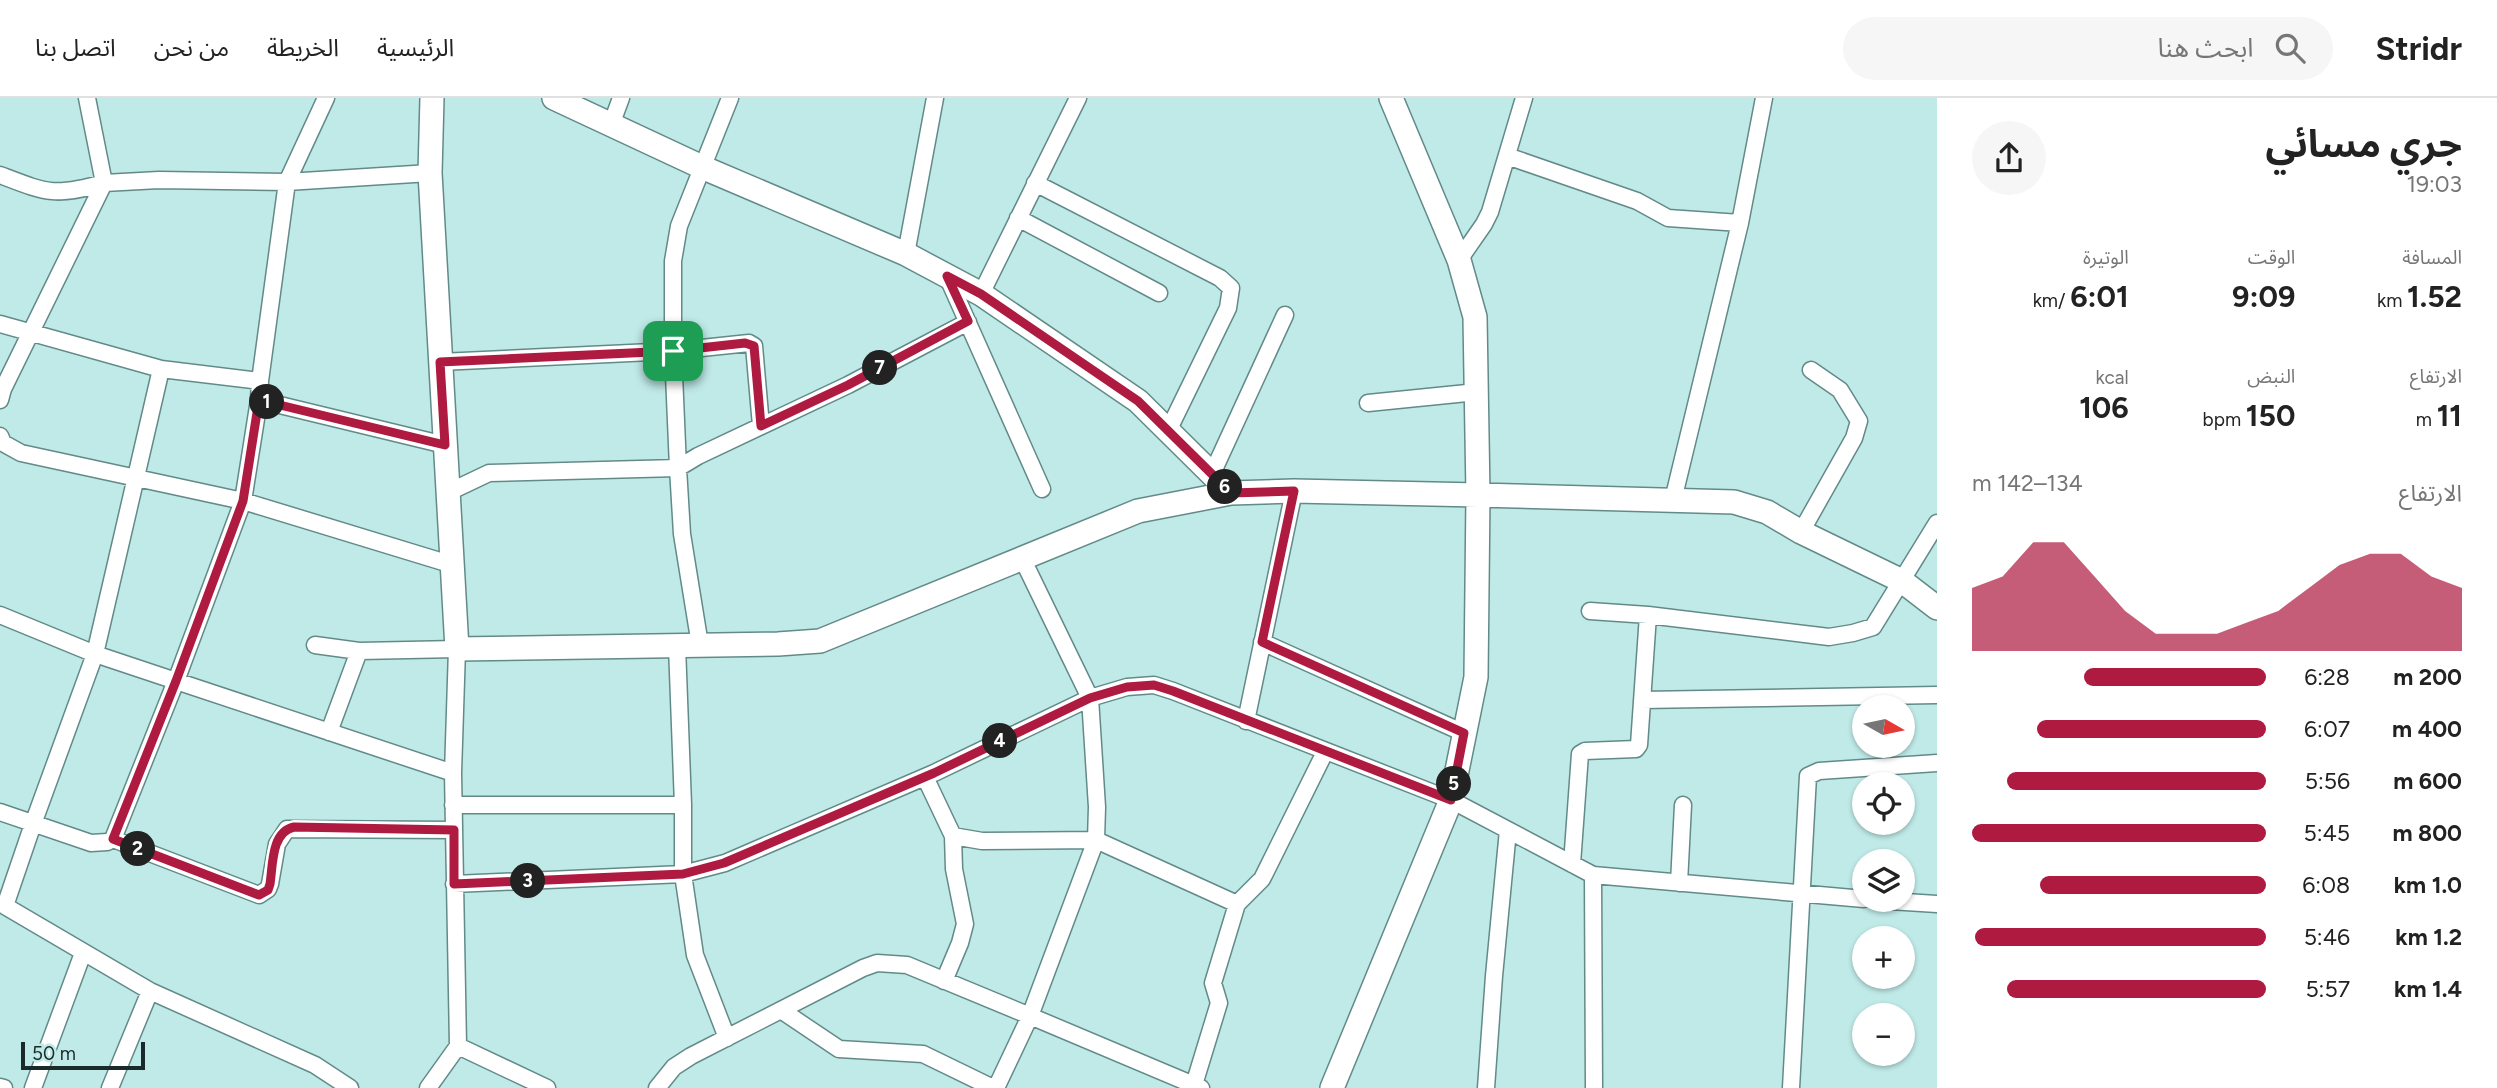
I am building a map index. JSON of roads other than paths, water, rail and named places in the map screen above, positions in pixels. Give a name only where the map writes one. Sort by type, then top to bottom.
[{"type":"street","points":[[0,400],[104,183],[88,98]]},
{"type":"street","points":[[0,812],[91,843],[113,839],[243,501],[287,182],[326,98]]},
{"type":"street","points":[[428,1088],[458,1046],[453,806],[457,649],[430,173],[432,98]]},
{"type":"street","points":[[554,98],[704,168],[905,254],[981,294],[1138,401],[1231,493]]},
{"type":"street","points":[[611,125],[621,98]]},
{"type":"street","points":[[727,1038],[695,955],[683,874],[682,805],[689,645],[673,351],[673,261],[679,226],[730,98]]},
{"type":"street","points":[[905,254],[935,98]]},
{"type":"street","points":[[981,294],[1079,98]]},
{"type":"street","points":[[1332,1088],[1451,800],[1476,677],[1478,495],[1475,317],[1459,260],[1391,98]]},
{"type":"street","points":[[1459,260],[1484,225],[1524,98]]},
{"type":"street","points":[[1673,500],[1740,223],[1764,98]]},
{"type":"street","points":[[1507,156],[1637,201],[1668,218],[1740,223]]},
{"type":"street","points":[[0,175],[55,193],[73,192],[104,183],[159,180],[287,182],[430,173]]},
{"type":"street","points":[[1035,183],[1220,278],[1231,289],[1228,308],[1168,431]]},
{"type":"street","points":[[1018,218],[1159,293]]},
{"type":"street","points":[[947,276],[1042,489]]},
{"type":"street","points":[[1212,474],[1285,315]]},
{"type":"street","points":[[449,492],[489,473],[678,468],[848,385],[968,321]]},
{"type":"street","points":[[0,324],[160,369],[260,381]]},
{"type":"street","points":[[440,362],[673,351],[752,344],[761,426]]},
{"type":"street","points":[[160,369],[95,654],[3,905],[150,991],[315,1065],[350,1088]]},
{"type":"street","points":[[1801,532],[1854,438],[1858,421],[1840,390],[1811,370]]},
{"type":"street","points":[[1368,403],[1477,392]]},
{"type":"street","points":[[259,400],[445,445]]},
{"type":"street","points":[[1,441],[21,453],[243,501],[453,565]]},
{"type":"street","points":[[1246,721],[1294,491]]},
{"type":"street","points":[[315,645],[359,651],[778,645],[820,640],[1138,511],[1231,493],[1294,491],[1734,502],[1767,512],[1801,532],[1902,581],[1937,608]]},
{"type":"street","points":[[1590,611],[1648,615],[1829,637],[1873,627],[1937,523]]},
{"type":"street","points":[[781,1010],[839,1049],[923,1054],[994,1088],[1030,1016],[1096,840],[1097,807],[1090,698],[1022,558]]},
{"type":"street","points":[[0,615],[95,654],[453,773]]},
{"type":"street","points":[[1572,864],[1580,754],[1584,751],[1636,749],[1640,738],[1648,615]]},
{"type":"street","points":[[1262,642],[1464,733]]},
{"type":"street","points":[[329,732],[359,651]]},
{"type":"street","points":[[454,884],[683,874],[724,863],[925,777],[1090,698],[1127,687],[1154,685],[1451,800],[1593,875],[1852,898]]},
{"type":"street","points":[[1642,700],[1937,695]]},
{"type":"street","points":[[657,1088],[674,1067],[691,1056],[877,963],[907,965],[1196,1087],[1219,1003],[1213,983],[1237,904],[1262,879],[1325,752]]},
{"type":"street","points":[[1791,1088],[1808,776],[1819,771],[1937,763]]},
{"type":"street","points":[[925,777],[953,835],[954,869],[965,924],[944,981]]},
{"type":"street","points":[[1679,883],[1683,804]]},
{"type":"street","points":[[453,806],[682,805]]},
{"type":"street","points":[[113,839],[259,895],[268,890],[277,844],[287,829],[454,830]]},
{"type":"street","points":[[1486,1088],[1508,830]]},
{"type":"street","points":[[953,835],[982,841],[1096,840],[1237,904]]},
{"type":"street","points":[[1593,875],[1594,1088]]},
{"type":"street","points":[[1915,903],[1937,904]]},
{"type":"street","points":[[33,1088],[83,953]]},
{"type":"street","points":[[110,1088],[150,991]]},
{"type":"street","points":[[458,1046],[547,1088]]}]
